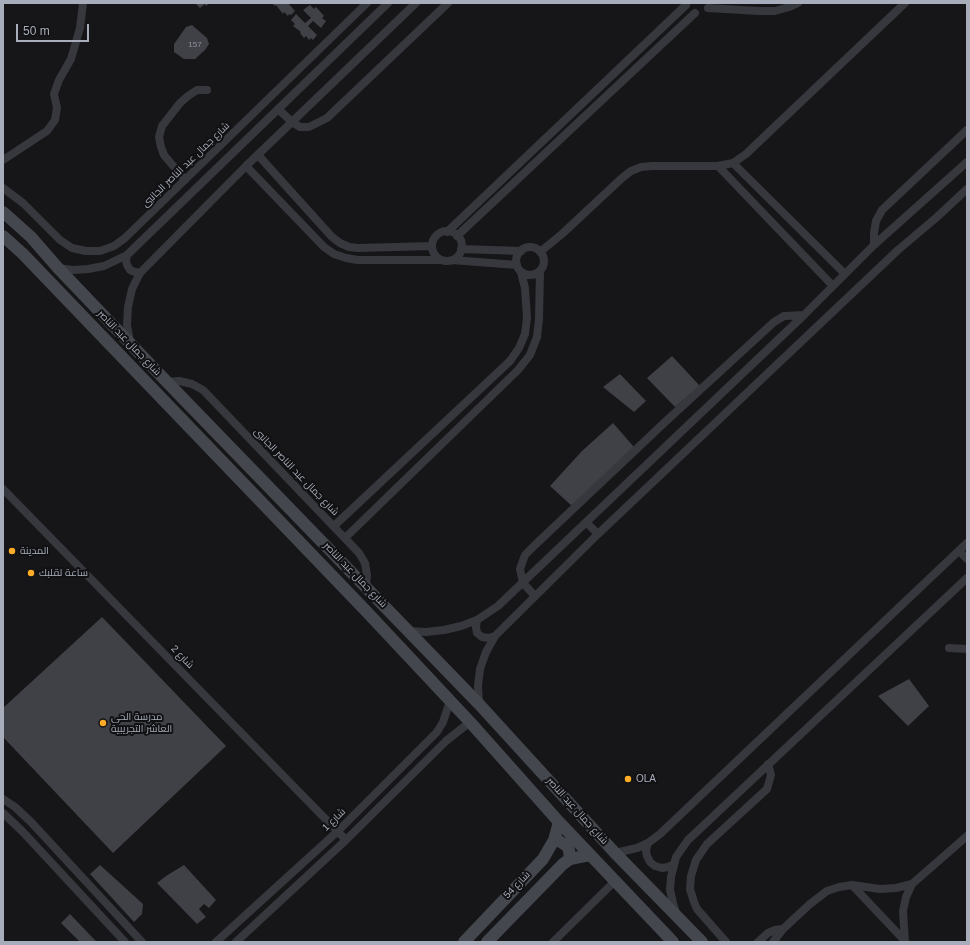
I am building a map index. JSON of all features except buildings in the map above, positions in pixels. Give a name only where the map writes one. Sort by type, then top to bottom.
[{"type":"main road","name":"شارع جمال عبد الناصر","points":[[3,212],[31,237],[58,268],[167,382],[479,704],[615,853],[702,942]]},
{"type":"main road","name":"شارع جمال عبد الناصر","points":[[3,236],[33,265],[352,597],[470,722],[559,822],[673,942]]},
{"type":"main road","name":"شارع 54","points":[[464,942],[543,859],[554,840],[559,822]]},
{"type":"main road","points":[[554,840],[563,842],[567,846],[570,859]]},
{"type":"main road","name":"شارع 54","points":[[487,942],[557,869],[570,859],[590,855]]},
{"type":"street","points":[[3,160],[47,131],[55,120],[57,108],[54,94],[59,80],[71,59],[80,28],[83,3]]},
{"type":"street","name":"شارع جمال عبد الناصر الجانبى","points":[[3,188],[23,203],[60,240],[72,248],[86,251],[100,251],[114,246],[125,238],[367,3]]},
{"type":"street","points":[[58,268],[73,270],[88,269],[104,266],[128,255],[388,3]]},
{"type":"street","points":[[130,343],[127,325],[128,307],[132,289],[140,273],[246,166],[416,3]]},
{"type":"street","points":[[278,109],[300,127],[309,127],[327,118],[448,3]]},
{"type":"street","points":[[457,236],[695,13],[700,13],[709,5],[759,11],[775,11],[798,3]]},
{"type":"street","points":[[540,252],[631,171],[641,167],[652,166],[718,166],[734,163],[752,149],[905,3]]},
{"type":"street","points":[[440,260],[434,254],[432,246],[438,234],[447,232],[685,4],[695,13]]},
{"type":"street","points":[[185,180],[164,155],[159,136],[162,126],[180,103],[197,90],[207,90]]},
{"type":"street","points":[[874,245],[876,221],[882,210],[967,130]]},
{"type":"street","points":[[258,155],[332,237],[340,243],[349,247],[358,248],[432,246]]},
{"type":"street","points":[[409,631],[426,632],[444,630],[477,620],[498,606],[804,314],[874,245],[967,162]]},
{"type":"street","points":[[734,163],[844,274]]},
{"type":"street","points":[[246,166],[324,247],[334,254],[358,260],[452,260],[519,269],[531,275],[540,271]]},
{"type":"street","points":[[718,166],[832,285]]},
{"type":"street","points":[[479,704],[478,686],[480,668],[486,652],[495,636],[598,534],[898,250],[967,189]]},
{"type":"street","points":[[780,230],[790,219]]},
{"type":"street","points":[[447,232],[457,236],[461,244],[461,249],[458,256],[452,260]]},
{"type":"street","points":[[334,526],[510,361],[519,348],[525,334],[527,318],[525,288],[516,260],[521,251],[525,248],[530,248],[540,252],[544,263],[540,271],[539,319],[537,338],[530,355],[518,370],[345,538]]},
{"type":"street","points":[[461,249],[521,251]]},
{"type":"street","points":[[128,255],[126,260],[130,270],[140,273]]},
{"type":"street","points":[[535,596],[523,583],[520,569],[525,555],[664,423],[774,322],[784,316],[804,314]]},
{"type":"street","name":"شارع جمال عبد الناصر الجانبى","points":[[167,382],[179,381],[192,384],[203,390],[359,553],[365,563],[367,575],[366,587]]},
{"type":"street","points":[[429,436],[439,447]]},
{"type":"street","name":"شارع 2","points":[[3,489],[346,840]]},
{"type":"street","points":[[586,522],[598,534]]},
{"type":"street","points":[[615,853],[626,851],[648,843],[660,834],[967,543]]},
{"type":"street","points":[[959,551],[967,559]]},
{"type":"street","points":[[677,916],[670,890],[671,877],[674,864],[680,851],[688,840],[967,578]]},
{"type":"street","points":[[477,620],[476,627],[478,633],[482,637],[489,638],[495,636]]},
{"type":"street","points":[[949,648],[967,649]]},
{"type":"street","name":"شارع 1","points":[[216,942],[338,831],[437,732],[443,722],[450,701]]},
{"type":"street","points":[[236,942],[346,840],[446,741],[470,722]]},
{"type":"street","points":[[726,942],[697,909],[690,889],[691,876],[696,860],[707,844],[767,789],[771,775],[768,764]]},
{"type":"street","points":[[3,798],[31,822],[142,942]]},
{"type":"street","points":[[3,813],[23,832],[125,942]]},
{"type":"street","points":[[906,942],[902,911],[912,884],[967,836]]},
{"type":"street","points":[[648,843],[646,850],[650,862],[655,866],[662,868],[674,864]]},
{"type":"street","points":[[552,942],[615,881]]},
{"type":"street","points":[[773,942],[783,929],[810,904],[827,891],[839,886],[852,885],[880,889],[896,888],[912,884]]},
{"type":"street","points":[[852,885],[906,942]]},
{"type":"street","points":[[758,942],[768,933],[783,929]]},
{"type":"place","name":"المدينة","points":[[12,551]]},
{"type":"place","name":"ساعة لقلبك","points":[[31,573]]},
{"type":"place","name":"مدرسة الحى العاشر التجريبية","points":[[103,723]]},
{"type":"place","name":"OLA","points":[[628,779]]}]
